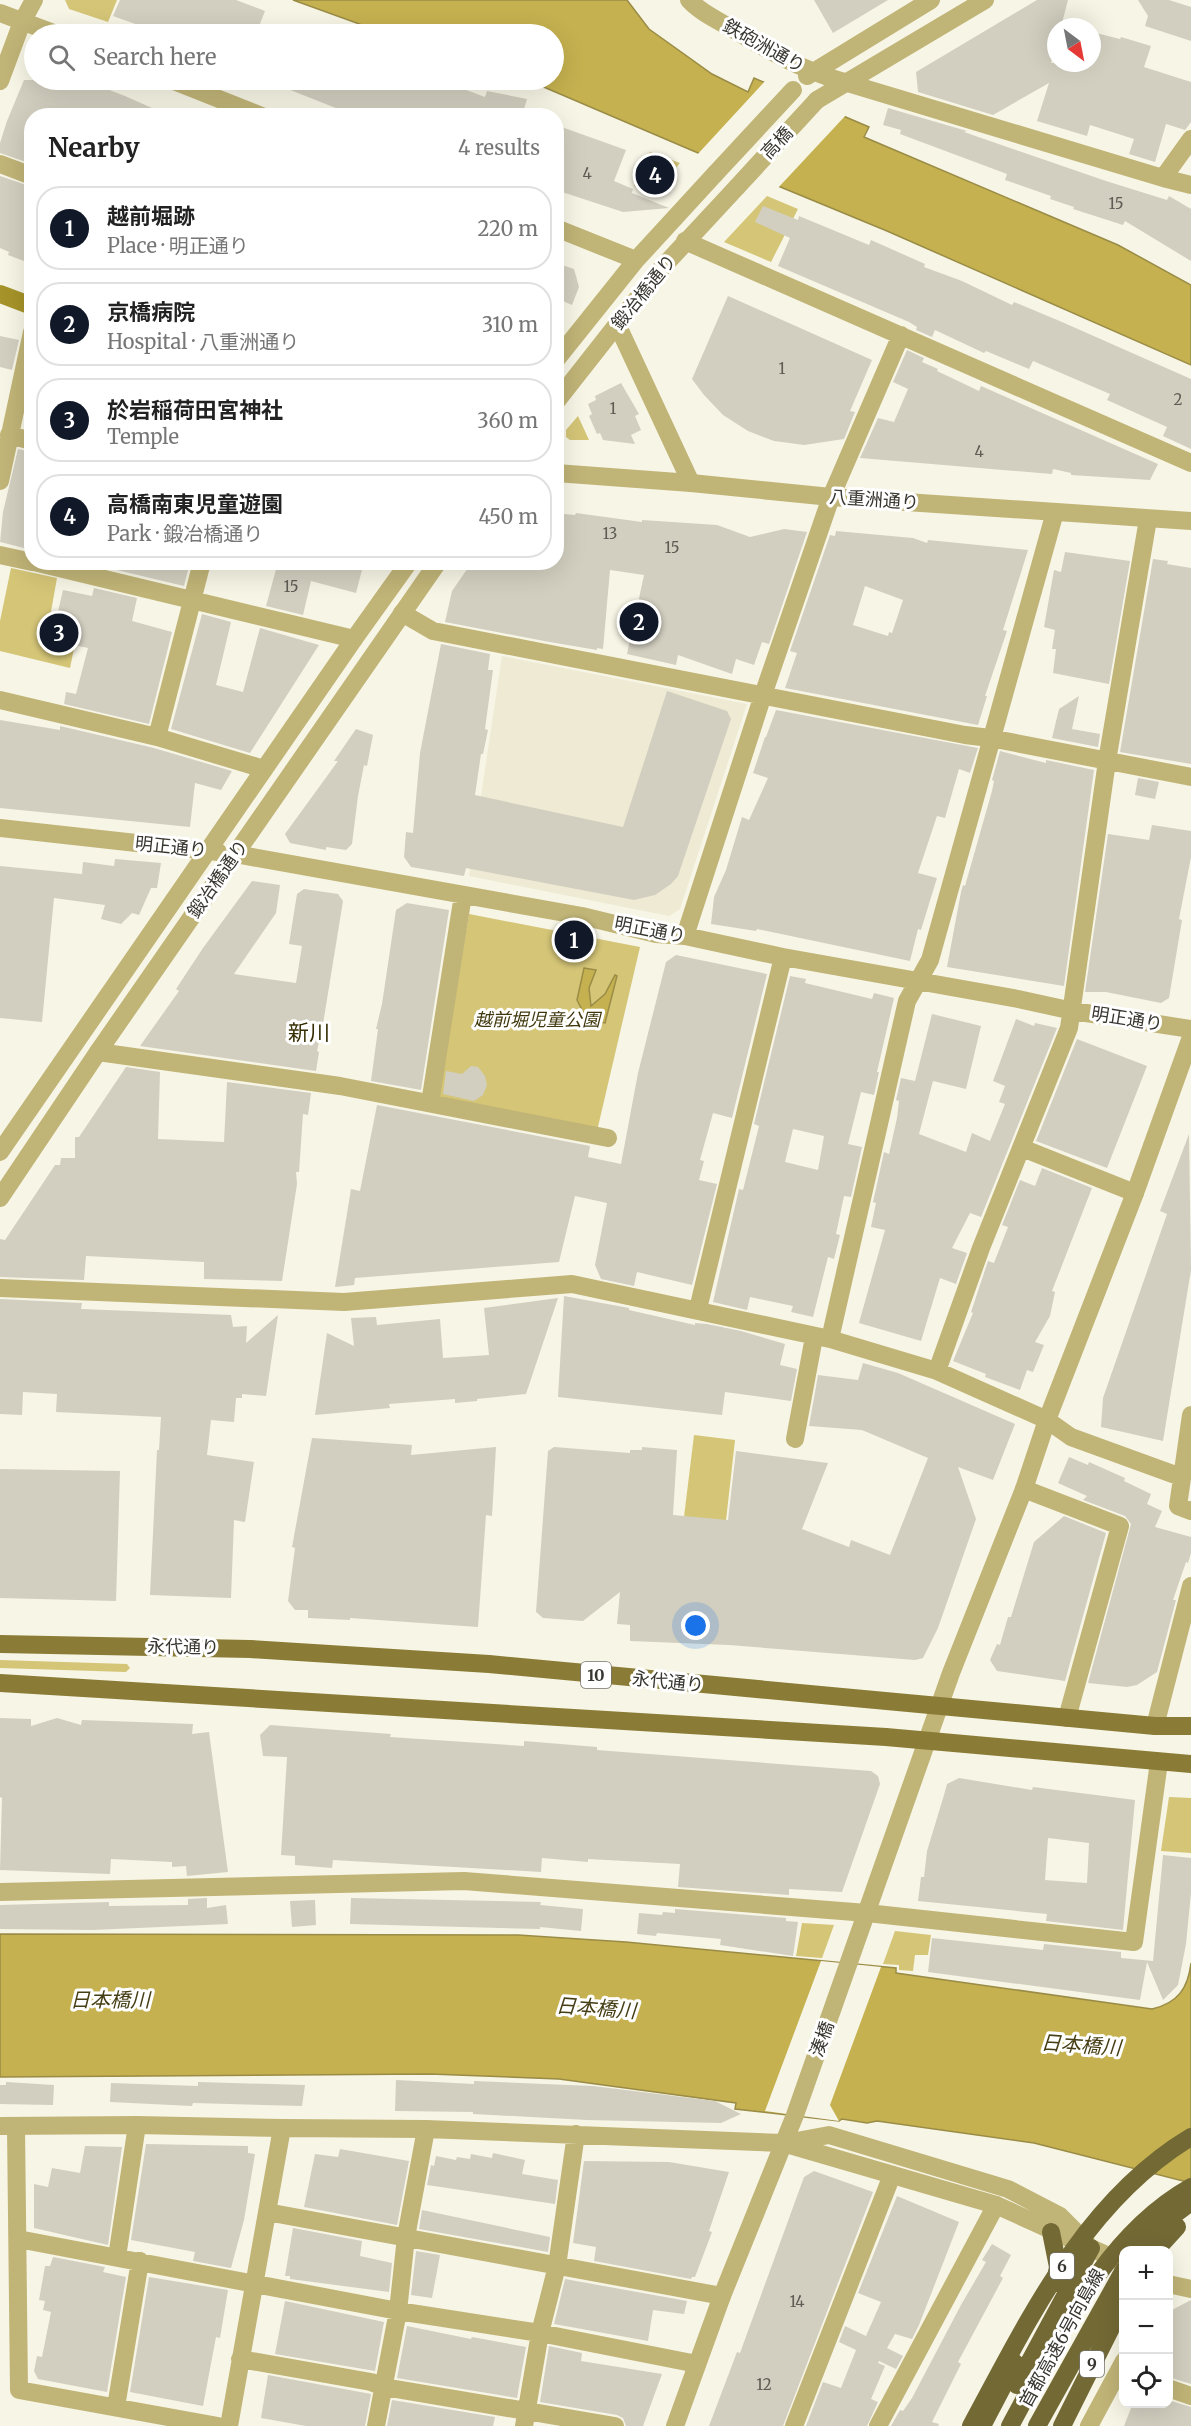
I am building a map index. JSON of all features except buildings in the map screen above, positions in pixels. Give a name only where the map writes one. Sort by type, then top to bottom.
[{"type":"highway","name":"首都高速6号向島線","points":[[971,2426],[1050,2286],[1088,2230],[1140,2174],[1191,2138]]},
{"type":"highway","name":"9","points":[[1010,2426],[1061,2333],[1104,2267],[1147,2220],[1191,2187]]},
{"type":"highway","points":[[1142,2246],[1171,2217],[1191,2202]]},
{"type":"highway","points":[[1160,2246],[1191,2213]]},
{"type":"highway","points":[[995,2426],[1054,2292],[1058,2267],[1052,2232]]},
{"type":"highway","points":[[982,2426],[1091,2248]]},
{"type":"highway","name":"首都高速6号向島線","points":[[1037,2426],[1119,2279]]},
{"type":"highway","name":"9","points":[[1062,2426],[1119,2312]]},
{"type":"main road","points":[[0,294],[24,303]]},
{"type":"main road","name":"永代通り","points":[[0,1644],[250,1648],[489,1664],[1155,1726],[1191,1726]]},
{"type":"main road","points":[[0,1683],[927,1740],[1191,1764]]},
{"type":"street","points":[[0,81],[22,22],[34,0]]},
{"type":"street","name":"鉄砲洲通り","points":[[689,0],[702,11],[780,57],[811,72],[1191,185]]},
{"type":"street","points":[[811,72],[931,0]]},
{"type":"street","points":[[844,82],[985,0]]},
{"type":"street","points":[[0,13],[28,24]]},
{"type":"street","name":"高橋","points":[[715,174],[811,72]]},
{"type":"street","name":"高橋","points":[[737,187],[817,100],[844,82]]},
{"type":"street","points":[[196,90],[242,108]]},
{"type":"street","points":[[1163,178],[1191,139]]},
{"type":"street","points":[[0,164],[24,173]]},
{"type":"street","name":"鍛冶橋通り","points":[[564,350],[636,260],[715,174]]},
{"type":"street","name":"鍛冶橋通り","points":[[564,392],[685,241],[737,187]]},
{"type":"street","points":[[564,231],[636,260]]},
{"type":"street","points":[[685,241],[1191,463]]},
{"type":"street","points":[[617,324],[691,483]]},
{"type":"street","points":[[685,936],[763,695],[831,497],[901,335]]},
{"type":"street","points":[[0,481],[24,368]]},
{"type":"street","points":[[9,435],[24,439]]},
{"type":"street","name":"八重洲通り","points":[[564,475],[691,483],[831,497],[1191,521]]},
{"type":"street","points":[[795,1439],[907,1001],[930,960],[990,738],[1055,512]]},
{"type":"street","points":[[937,1371],[981,1248],[1069,1028],[1107,761],[1148,519]]},
{"type":"street","points":[[0,555],[24,560]]},
{"type":"street","points":[[93,570],[193,599],[354,639]]},
{"type":"street","points":[[157,737],[200,570]]},
{"type":"street","name":"鍛冶橋通り","points":[[0,1152],[403,570]]},
{"type":"street","name":"鍛冶橋通り","points":[[0,1198],[98,1052],[432,570]]},
{"type":"street","points":[[402,613],[433,631],[1191,777]]},
{"type":"street","points":[[0,700],[157,737],[264,769]]},
{"type":"street","name":"明正通り","points":[[0,828],[235,854],[582,916],[656,934],[685,936],[783,957],[1073,1011],[1191,1029]]},
{"type":"street","points":[[430,1103],[463,894]]},
{"type":"street","points":[[698,1309],[783,957]]},
{"type":"street","name":"湊橋","points":[[678,2425],[722,2296],[795,2115],[850,1964],[939,1706],[1024,1489],[1047,1420],[1135,1193],[1191,1037]]},
{"type":"street","points":[[98,1052],[340,1086],[608,1138]]},
{"type":"street","points":[[1022,1148],[1135,1193]]},
{"type":"street","points":[[0,1288],[344,1302],[572,1284],[698,1309],[822,1338],[937,1371],[1047,1420],[1071,1437],[1181,1477]]},
{"type":"street","points":[[1191,1415],[1178,1506],[1191,1512]]},
{"type":"street","points":[[1024,1489],[1120,1526],[1067,1718]]},
{"type":"street","points":[[1155,1726],[1191,1586]]},
{"type":"street","points":[[0,1892],[464,1881],[867,1913],[1134,1942],[1159,1762]]},
{"type":"street","points":[[117,2257],[137,2125]]},
{"type":"street","points":[[219,2426],[19,2390],[18,2239],[8,2127],[137,2125],[426,2129],[783,2144],[996,2205],[1119,2261]]},
{"type":"street","points":[[229,2426],[282,2128]]},
{"type":"street","points":[[376,2426],[398,2311],[406,2238],[426,2129]]},
{"type":"street","points":[[525,2418],[540,2333],[557,2266],[576,2134]]},
{"type":"street","points":[[783,2144],[829,2135],[1008,2189],[1060,2216],[1091,2248]]},
{"type":"street","points":[[794,2426],[892,2175]]},
{"type":"street","points":[[878,2426],[996,2205]]},
{"type":"street","points":[[267,2212],[722,2296]]},
{"type":"street","points":[[18,2239],[398,2311],[540,2333],[697,2364]]},
{"type":"street","points":[[116,2407],[140,2261]]},
{"type":"street","points":[[1173,2285],[1191,2289]]},
{"type":"street","points":[[240,2359],[371,2382],[384,2387],[525,2418],[615,2426]]},
{"type":"street","points":[[1089,2426],[1119,2373]]},
{"type":"street","points":[[1173,2390],[1191,2396]]},
{"type":"shaded area","points":[[502,656],[747,704],[680,909],[669,916],[469,876]]},
{"type":"green space","points":[[65,0],[117,0],[108,22],[69,9]]},
{"type":"green space","points":[[650,152],[680,163],[654,194],[634,186]]},
{"type":"green space","points":[[767,196],[798,209],[771,262],[724,242]]},
{"type":"green space","points":[[578,416],[589,440],[570,440],[566,437],[566,430]]},
{"type":"green space","points":[[11,568],[57,578],[50,617],[79,624],[70,668],[0,651],[0,621]]},
{"type":"green space","name":"越前堀児童公園","points":[[469,914],[640,947],[597,1131],[438,1097]]},
{"type":"green space","points":[[694,1435],[735,1440],[722,1556],[680,1550]]},
{"type":"green space","points":[[0,1660],[127,1664],[130,1668],[126,1672],[0,1668]]},
{"type":"green space","points":[[1169,1797],[1191,1798],[1191,1853],[1161,1851]]},
{"type":"green space","points":[[802,1923],[834,1925],[822,1958],[796,1956]]},
{"type":"green space","points":[[895,1931],[931,1935],[928,1955],[915,1955],[913,1971],[899,1970],[899,1965],[883,1964]]},
{"type":"water","points":[[293,0],[627,0],[649,29],[712,74],[748,92],[754,78],[869,127],[864,137],[1118,245],[1191,285],[1191,365],[887,231],[551,90],[564,90],[564,24],[359,24]]},
{"type":"water","points":[[584,968],[596,970],[589,988],[591,1006],[605,994],[615,975],[617,976],[605,1023],[587,1020],[577,1000]]},
{"type":"water","name":"日本橋川","points":[[0,1934],[518,1935],[626,1942],[896,1968],[896,1973],[1152,2009],[1169,2003],[1180,1993],[1190,1972],[1191,1963],[1191,2183],[1034,2143],[877,2121],[867,2123],[842,2119],[839,2121],[735,2109],[736,2103],[559,2079],[430,2074],[0,2077]]},
{"type":"pier","points":[[766,80],[847,114],[777,189],[696,156]]},
{"type":"pier","points":[[821,1961],[881,1967],[830,2105],[839,2121],[765,2111]]},
{"type":"place","name":"高橋南東児童遊園","points":[[655,175]]},
{"type":"place","name":"京橋病院","points":[[639,622]]},
{"type":"place","name":"於岩稲荷田宮神社","points":[[59,633]]},
{"type":"place","name":"越前堀跡","points":[[574,940]]},
{"type":"district","name":"新川","points":[[309,1033]]}]
